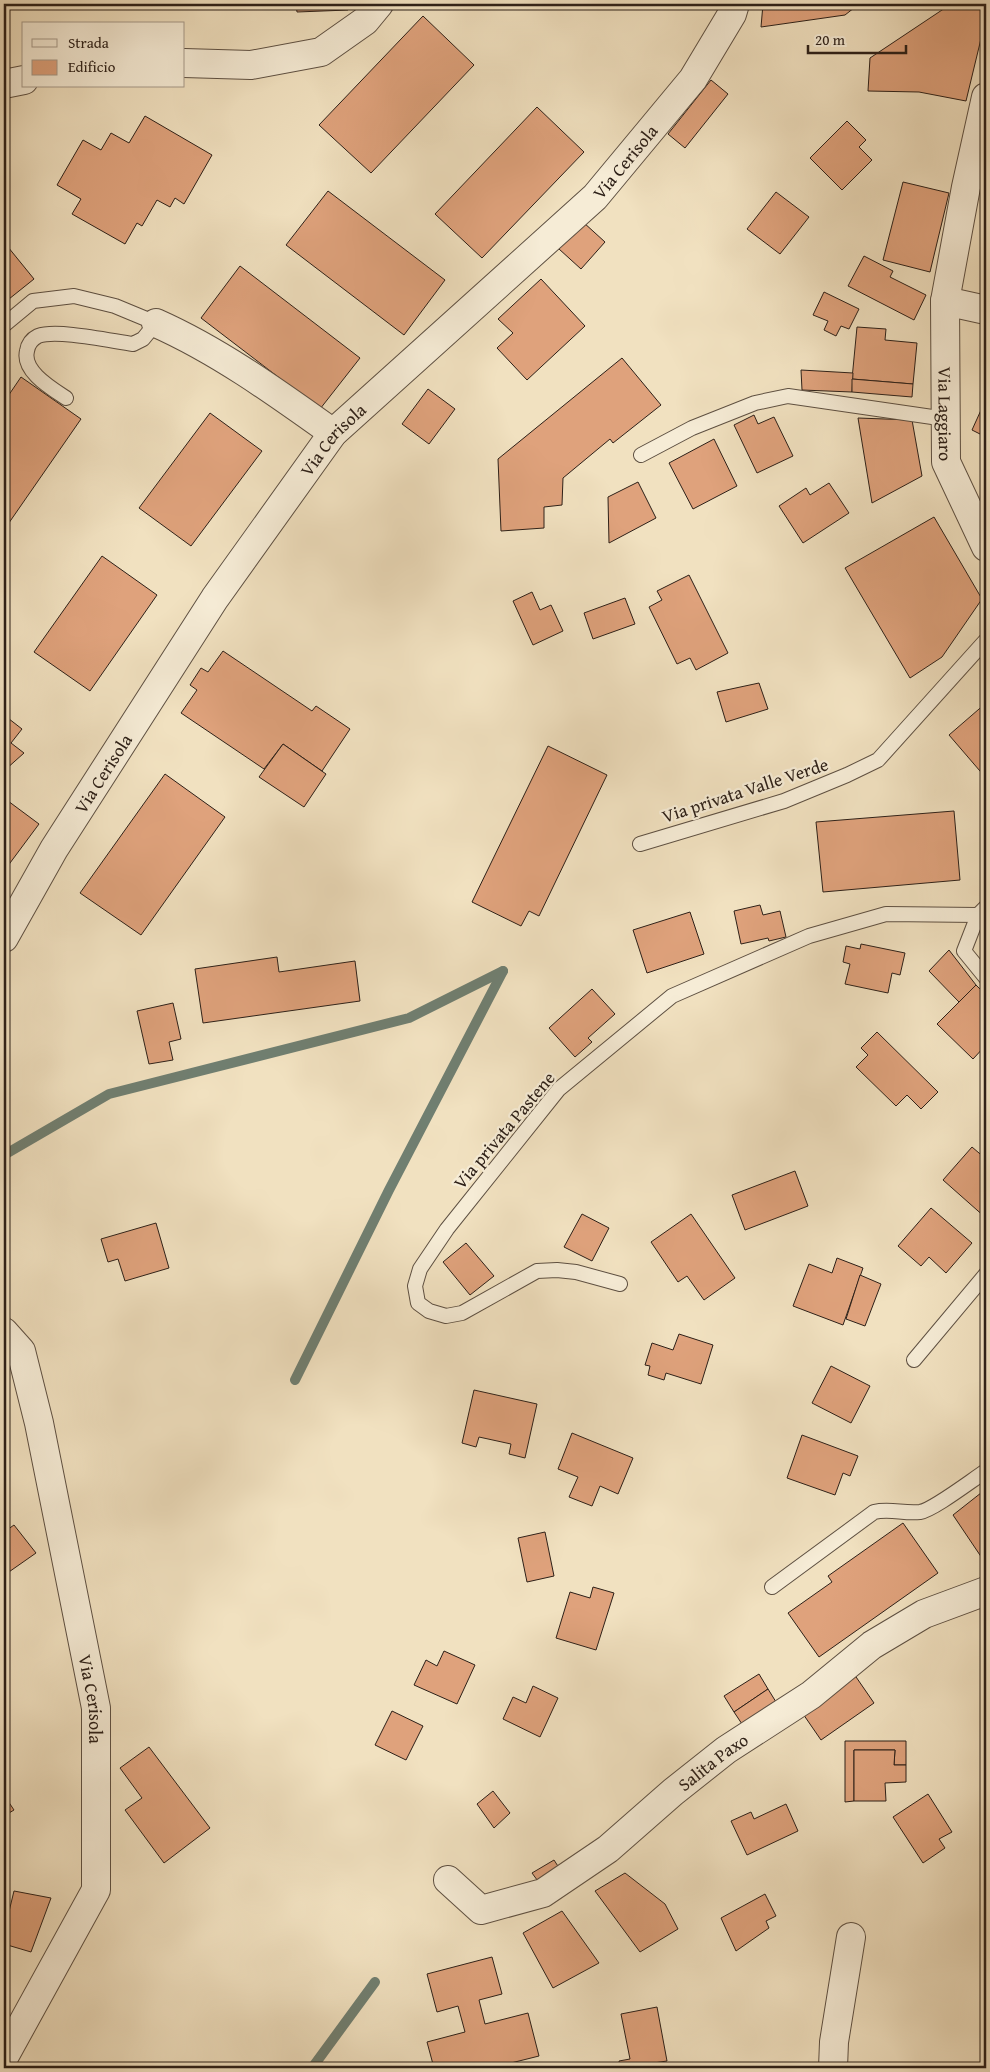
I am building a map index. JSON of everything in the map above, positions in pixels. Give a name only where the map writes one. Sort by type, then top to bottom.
[{"type":"street","points":[[185,63],[251,65],[321,52],[365,21],[379,4]]},
{"type":"street","name":"Via Cerisola","points":[[4,938],[54,849],[215,598],[333,434],[595,197],[693,79],[732,14],[735,4]]},
{"type":"street","points":[[4,84],[22,80]]},
{"type":"street","name":"Via Laggiaro","points":[[986,97],[976,189],[945,301],[946,462],[986,547]]},
{"type":"street","points":[[945,301],[986,310]]},
{"type":"street","points":[[156,323],[182,334],[276,393],[333,434]]},
{"type":"street","name":"Via Cerisola","points":[[4,1332],[21,1350],[39,1422],[96,1708],[96,1890],[4,2057]]},
{"type":"street","name":"Salita Paxo","points":[[448,1880],[481,1910],[543,1893],[608,1850],[673,1792],[718,1756],[811,1694],[872,1646],[924,1614],[986,1592]]},
{"type":"street","points":[[833,2068],[834,2042],[851,1938]]},
{"type":"lane","points":[[4,325],[33,301],[74,296],[115,306],[156,323],[143,339],[133,344],[60,334],[38,336],[30,343],[26,353],[28,365],[49,386],[66,398]]},
{"type":"lane","points":[[641,455],[692,428],[756,403],[788,396],[946,418]]},
{"type":"lane","name":"Via privata Valle Verde","points":[[640,844],[784,801],[878,760],[986,640]]},
{"type":"lane","points":[[982,911],[964,951],[986,978]]},
{"type":"lane","name":"Via privata Pastene","points":[[620,1284],[576,1272],[557,1270],[537,1271],[462,1313],[446,1316],[428,1311],[418,1302],[415,1286],[420,1269],[447,1229],[559,1089],[672,996],[808,936],[886,914],[982,911]]},
{"type":"lane","points":[[914,1360],[986,1274]]},
{"type":"lane","points":[[772,1587],[874,1512],[891,1510],[907,1513],[927,1510],[986,1471]]},
{"type":"building","points":[[296,4],[348,4],[348,10],[297,12]]},
{"type":"building","points":[[763,4],[859,4],[845,15],[761,27]]},
{"type":"building","points":[[951,4],[978,6],[986,18],[966,101],[919,92],[868,91],[870,58]]},
{"type":"building","points":[[423,16],[474,65],[371,173],[319,125]]},
{"type":"building","points":[[711,80],[728,94],[685,148],[668,134]]},
{"type":"building","points":[[537,107],[584,152],[482,258],[435,214]]},
{"type":"building","points":[[145,116],[212,155],[184,204],[175,198],[170,207],[157,200],[142,226],[137,223],[125,244],[72,214],[81,199],[57,185],[83,140],[101,150],[111,133],[129,143]]},
{"type":"building","points":[[847,121],[866,140],[859,147],[872,160],[842,190],[810,158]]},
{"type":"building","points":[[903,182],[949,193],[930,272],[883,260]]},
{"type":"building","points":[[328,191],[445,280],[404,335],[286,245]]},
{"type":"building","points":[[776,192],[809,217],[780,254],[747,229]]},
{"type":"building","points":[[583,222],[605,242],[581,269],[559,249]]},
{"type":"building","points":[[8,247],[34,279],[4,303],[4,251]]},
{"type":"building","points":[[986,247],[986,269],[981,269]]},
{"type":"building","points":[[864,256],[893,271],[890,277],[926,295],[914,320],[848,286]]},
{"type":"building","points":[[240,266],[360,358],[320,409],[201,318]]},
{"type":"building","points":[[541,279],[585,326],[527,380],[497,348],[513,333],[498,319]]},
{"type":"building","points":[[824,292],[859,309],[849,329],[841,326],[836,336],[824,330],[828,321],[813,315]]},
{"type":"building","points":[[857,327],[886,329],[885,340],[917,343],[913,384],[852,379]]},
{"type":"building","points":[[622,358],[661,405],[613,443],[610,439],[563,478],[562,505],[544,507],[544,528],[501,531],[498,459]]},
{"type":"building","points":[[801,370],[853,373],[852,392],[802,390]]},
{"type":"building","points":[[21,377],[81,419],[4,530],[4,402]]},
{"type":"building","points":[[852,379],[913,384],[912,397],[852,392]]},
{"type":"building","points":[[428,389],[455,409],[429,444],[402,424]]},
{"type":"building","points":[[986,399],[986,437],[972,430]]},
{"type":"building","points":[[210,413],[262,451],[191,546],[139,508]]},
{"type":"building","points":[[754,415],[758,424],[774,417],[793,456],[757,473],[734,425]]},
{"type":"building","points":[[858,418],[912,420],[922,476],[872,503]]},
{"type":"building","points":[[714,439],[737,486],[693,509],[669,463]]},
{"type":"building","points":[[638,482],[656,518],[609,543],[608,497]]},
{"type":"building","points":[[829,483],[849,513],[803,543],[779,506],[806,488],[810,495]]},
{"type":"building","points":[[934,517],[982,599],[942,657],[910,678],[845,568]]},
{"type":"building","points":[[102,556],[157,595],[90,691],[34,652]]},
{"type":"building","points":[[689,575],[728,653],[696,670],[690,658],[677,664],[649,607],[662,600],[657,591]]},
{"type":"building","points":[[532,592],[540,610],[551,605],[563,631],[533,645],[513,601]]},
{"type":"building","points":[[625,598],[635,624],[593,639],[584,613]]},
{"type":"building","points":[[223,651],[312,711],[316,706],[350,729],[322,771],[283,744],[264,769],[181,713],[197,690],[190,685],[201,668],[208,672]]},
{"type":"building","points":[[759,683],[768,709],[726,722],[717,692]]},
{"type":"building","points":[[986,703],[986,778],[949,735]]},
{"type":"building","points":[[4,715],[22,729],[11,743],[24,753],[5,770]]},
{"type":"building","points":[[283,744],[326,774],[304,807],[259,777]]},
{"type":"building","points":[[548,746],[607,775],[539,916],[529,911],[521,926],[472,902]]},
{"type":"building","points":[[165,774],[225,817],[141,935],[80,893]]},
{"type":"building","points":[[4,798],[39,824],[10,863],[4,858]]},
{"type":"building","points":[[954,811],[960,880],[823,892],[816,822]]},
{"type":"building","points":[[4,858],[10,863],[4,873]]},
{"type":"building","points":[[760,905],[763,915],[780,911],[786,937],[769,941],[768,938],[741,944],[734,911]]},
{"type":"building","points":[[690,912],[704,954],[647,973],[633,930]]},
{"type":"building","points":[[861,944],[905,953],[900,975],[892,973],[888,993],[845,984],[850,964],[843,962],[846,946],[860,949]]},
{"type":"building","points":[[949,950],[976,985],[959,1002],[929,971]]},
{"type":"building","points":[[277,957],[279,972],[355,961],[360,1001],[203,1023],[195,969]]},
{"type":"building","points":[[976,985],[986,995],[986,1045],[973,1059],[937,1024]]},
{"type":"building","points":[[592,989],[615,1014],[588,1038],[592,1042],[575,1057],[549,1028]]},
{"type":"building","points":[[173,1003],[181,1039],[169,1042],[173,1060],[149,1064],[137,1011]]},
{"type":"building","points":[[877,1032],[938,1092],[921,1109],[907,1095],[896,1106],[856,1067],[868,1055],[861,1048]]},
{"type":"building","points":[[972,1147],[986,1159],[986,1218],[943,1180]]},
{"type":"building","points":[[795,1171],[808,1206],[745,1230],[732,1195]]},
{"type":"building","points":[[931,1208],[972,1243],[946,1273],[929,1257],[921,1266],[898,1246]]},
{"type":"building","points":[[582,1214],[609,1228],[592,1261],[564,1247]]},
{"type":"building","points":[[691,1214],[735,1278],[704,1300],[687,1276],[678,1282],[651,1242]]},
{"type":"building","points":[[156,1223],[169,1268],[125,1281],[118,1259],[108,1262],[101,1239]]},
{"type":"building","points":[[466,1243],[494,1276],[470,1295],[443,1262]]},
{"type":"building","points":[[837,1258],[863,1268],[843,1325],[793,1306],[809,1264],[832,1273]]},
{"type":"building","points":[[860,1275],[881,1284],[865,1326],[846,1319]]},
{"type":"building","points":[[679,1334],[713,1345],[701,1384],[666,1373],[664,1380],[648,1375],[650,1366],[645,1365],[652,1343],[673,1350]]},
{"type":"building","points":[[831,1366],[870,1386],[851,1423],[812,1403]]},
{"type":"building","points":[[474,1390],[537,1404],[525,1458],[509,1454],[511,1444],[479,1437],[476,1447],[462,1443]]},
{"type":"building","points":[[572,1433],[633,1458],[618,1494],[600,1486],[592,1506],[569,1497],[578,1477],[558,1469]]},
{"type":"building","points":[[802,1435],[858,1456],[850,1476],[843,1473],[835,1495],[787,1478]]},
{"type":"building","points":[[986,1489],[986,1564],[953,1515]]},
{"type":"building","points":[[903,1523],[938,1573],[819,1657],[788,1613],[832,1582],[828,1576]]},
{"type":"building","points":[[14,1525],[36,1553],[6,1574],[4,1571],[4,1532]]},
{"type":"building","points":[[545,1532],[554,1576],[527,1582],[518,1538]]},
{"type":"building","points":[[593,1587],[614,1593],[596,1650],[556,1638],[570,1592],[590,1598]]},
{"type":"building","points":[[444,1651],[475,1665],[457,1704],[414,1685],[426,1660],[437,1666]]},
{"type":"building","points":[[759,1674],[768,1689],[734,1712],[724,1696]]},
{"type":"building","points":[[854,1674],[874,1703],[821,1740],[801,1711]]},
{"type":"building","points":[[533,1686],[558,1698],[540,1737],[503,1719],[513,1697],[526,1703]]},
{"type":"building","points":[[768,1689],[781,1710],[748,1733],[734,1712]]},
{"type":"building","points":[[392,1711],[423,1726],[406,1760],[375,1745]]},
{"type":"building","points":[[845,1741],[906,1741],[906,1765],[894,1765],[895,1750],[854,1750],[854,1801],[845,1802]]},
{"type":"building","points":[[149,1747],[210,1828],[164,1863],[125,1810],[142,1798],[120,1768]]},
{"type":"building","points":[[854,1750],[895,1750],[894,1765],[906,1765],[906,1782],[885,1783],[886,1801],[854,1801]]},
{"type":"building","points":[[493,1791],[510,1813],[494,1828],[477,1804]]},
{"type":"building","points":[[928,1794],[952,1832],[939,1839],[945,1848],[923,1863],[893,1817]]},
{"type":"building","points":[[4,1795],[14,1810],[4,1816]]},
{"type":"building","points":[[786,1804],[798,1831],[747,1855],[731,1821],[751,1812],[754,1819]]},
{"type":"building","points":[[554,1860],[563,1874],[543,1888],[532,1873]]},
{"type":"building","points":[[625,1873],[665,1904],[678,1929],[640,1952],[595,1891]]},
{"type":"building","points":[[14,1891],[51,1898],[31,1952],[4,1944],[4,1932]]},
{"type":"building","points":[[765,1894],[776,1916],[766,1921],[769,1928],[736,1951],[721,1918]]},
{"type":"building","points":[[562,1911],[599,1963],[553,1988],[523,1933]]},
{"type":"building","points":[[492,1957],[502,1994],[479,2000],[485,2024],[528,2013],[539,2056],[491,2068],[434,2068],[427,2042],[465,2032],[458,2006],[437,2012],[427,1974]]},
{"type":"building","points":[[657,2007],[667,2061],[620,2068],[619,2061],[630,2059],[621,2014]]},
{"type":"waterway","points":[[4,1155],[109,1094],[409,1018],[503,971]]},
{"type":"waterway","points":[[295,1380],[389,1190],[503,971]]},
{"type":"waterway","points":[[312,2068],[375,1982]]}]
